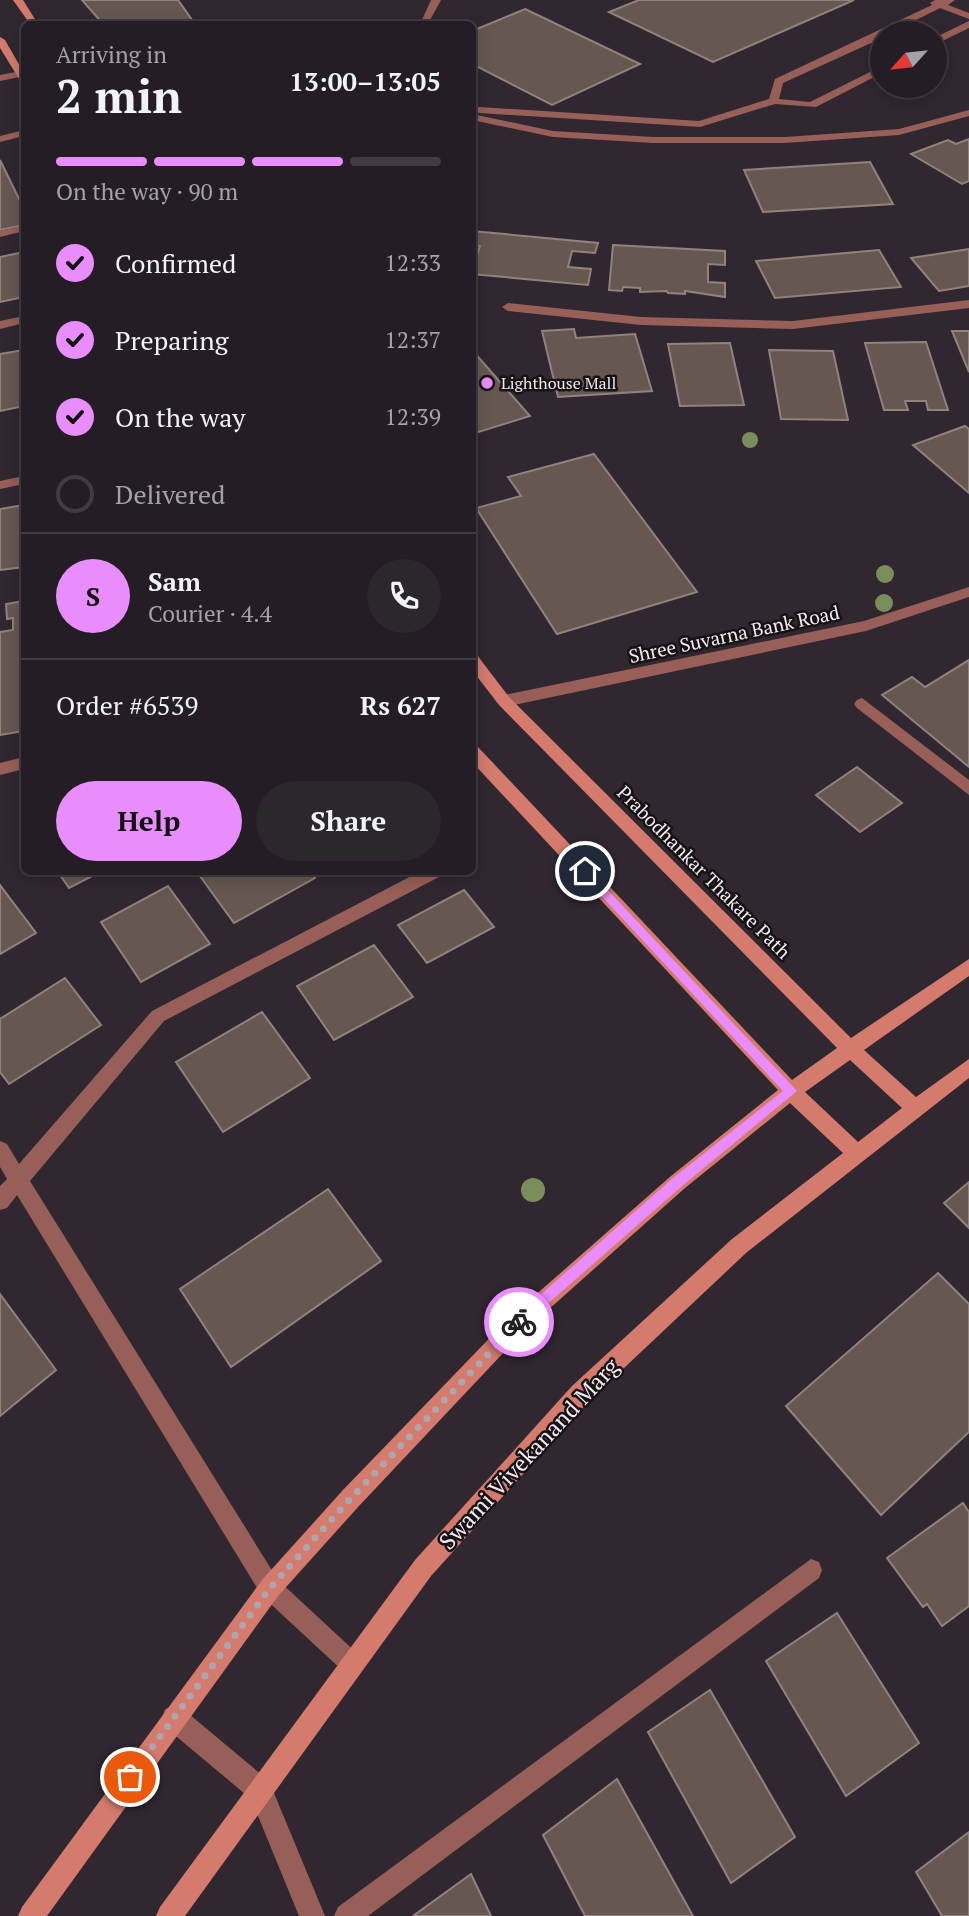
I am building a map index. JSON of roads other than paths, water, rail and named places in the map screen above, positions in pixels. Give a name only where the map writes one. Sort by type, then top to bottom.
[{"type":"main road","points":[[18,0],[32,21]]},
{"type":"main road","points":[[0,40],[21,74]]},
{"type":"main road","name":"Prabodhankar Thakare Path","points":[[476,664],[504,701],[850,1049],[914,1107]]},
{"type":"main road","points":[[476,755],[791,1091],[856,1153]]},
{"type":"main road","points":[[31,1916],[270,1588],[514,1326],[678,1182],[791,1091],[969,966]]},
{"type":"main road","name":"Swami Vivekanand Marg","points":[[169,1916],[423,1568],[580,1394],[739,1245],[969,1067]]},
{"type":"street","points":[[426,21],[436,0]]},
{"type":"street","points":[[928,0],[969,16]]},
{"type":"street","points":[[908,21],[950,0]]},
{"type":"street","points":[[947,35],[969,24]]},
{"type":"street","points":[[774,101],[778,81],[870,40]]},
{"type":"street","points":[[476,113],[482,109],[700,124],[774,101],[812,105],[870,75]]},
{"type":"street","points":[[0,78],[21,77]]},
{"type":"street","points":[[476,116],[553,134],[653,140],[785,140],[899,132],[969,113]]},
{"type":"street","points":[[0,139],[21,134]]},
{"type":"street","points":[[0,234],[21,229]]},
{"type":"street","points":[[509,307],[640,321],[793,325],[969,304]]},
{"type":"street","points":[[0,326],[21,321]]},
{"type":"street","points":[[0,485],[21,481]]},
{"type":"street","name":"Shree Suvarna Bank Road","points":[[504,701],[866,626],[969,592]]},
{"type":"street","points":[[862,705],[969,789]]},
{"type":"street","points":[[0,769],[21,764]]},
{"type":"street","points":[[0,1201],[158,1016],[427,875]]},
{"type":"street","points":[[0,1150],[270,1588],[352,1664]]},
{"type":"street","points":[[347,1916],[811,1570]]},
{"type":"street","points":[[174,1718],[260,1790],[312,1916]]},
{"type":"place","name":"Lighthouse Mall","points":[[487,383]]}]
